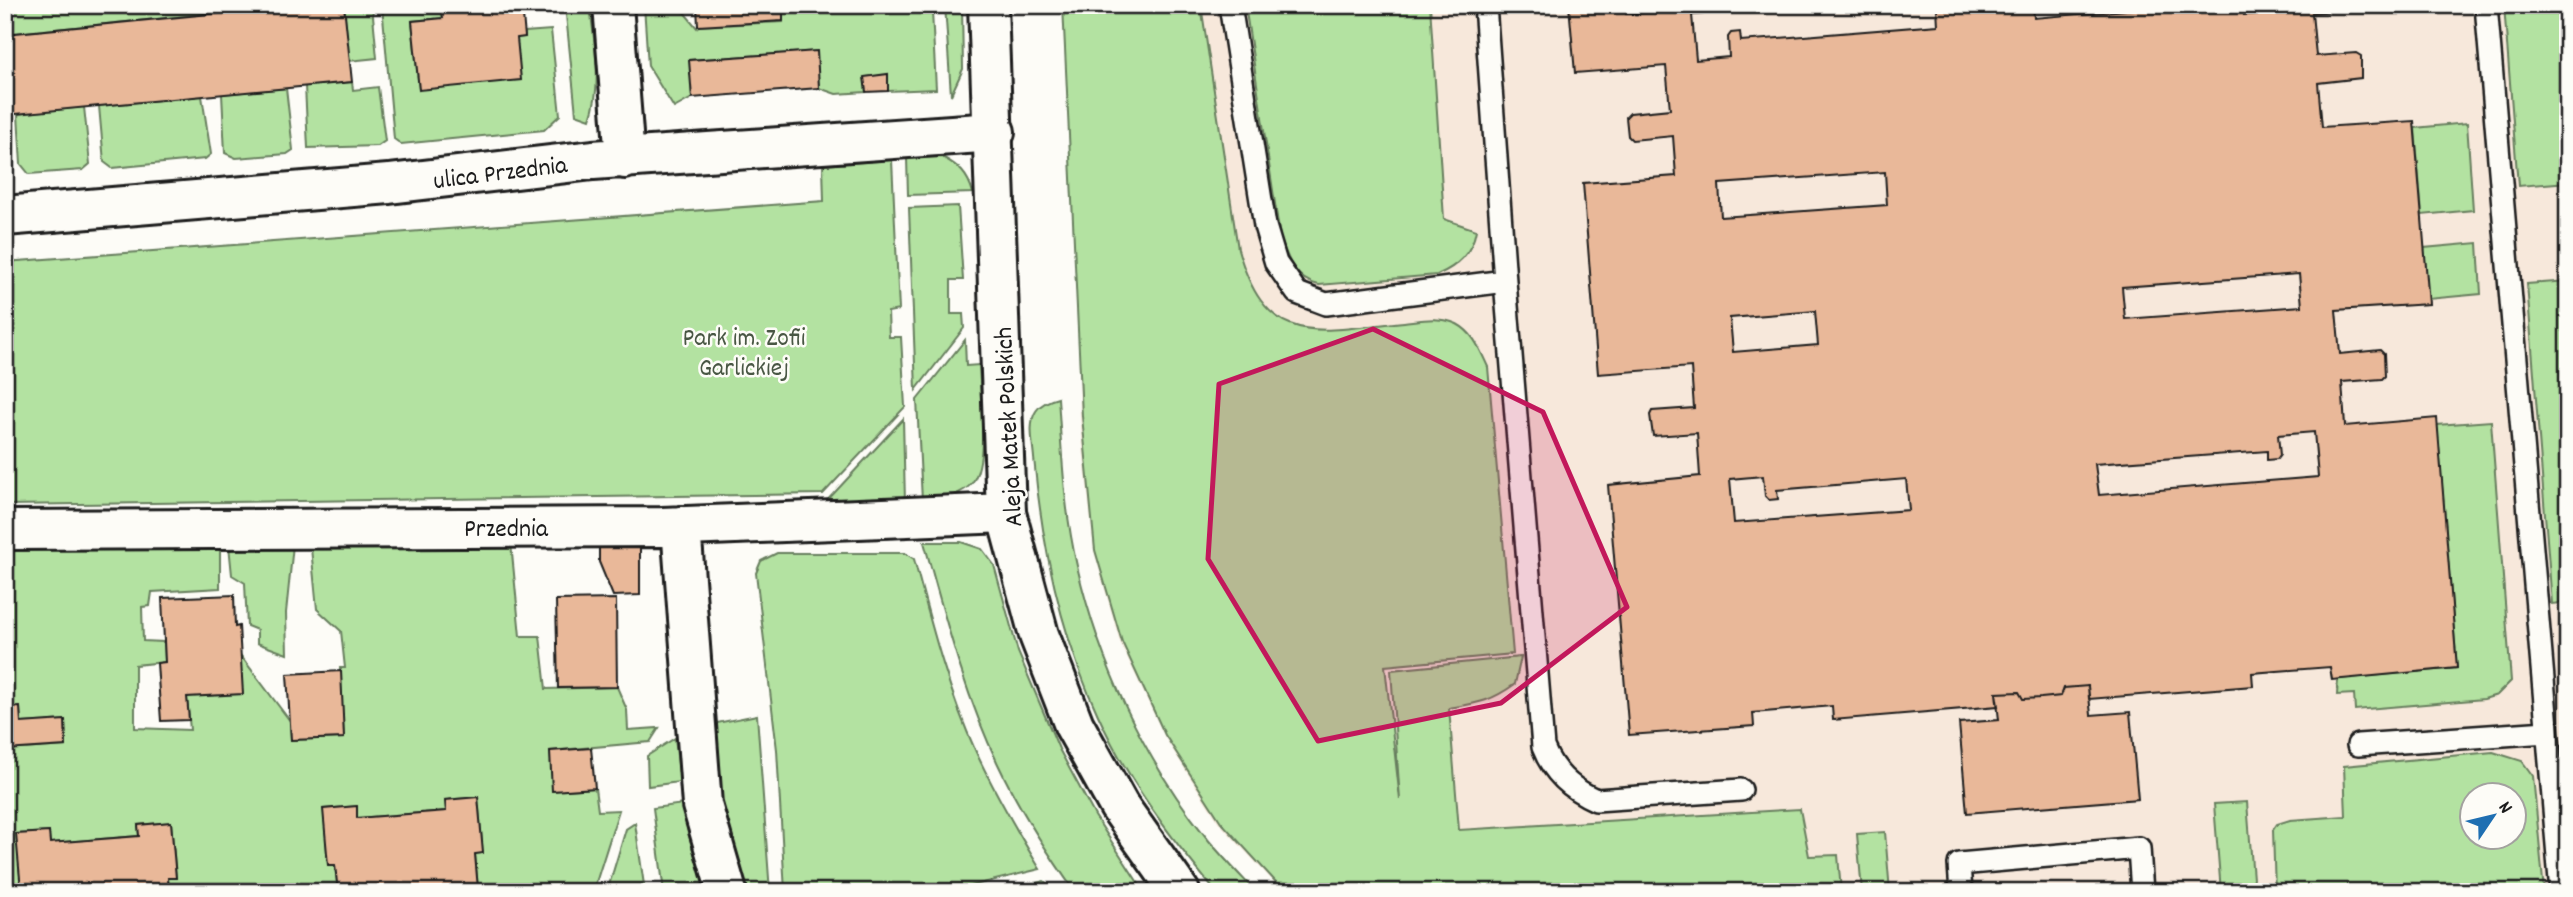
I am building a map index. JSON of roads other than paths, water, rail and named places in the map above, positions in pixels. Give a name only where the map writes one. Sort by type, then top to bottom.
[{"type":"street","points":[[613,5],[625,159]]},
{"type":"street","name":"Aleja Matek Polskich","points":[[988,5],[995,132],[1006,513],[1039,635],[1074,725],[1119,806],[1180,892]]},
{"type":"street","name":"ulica Przednia","points":[[5,216],[389,184],[625,159],[995,132]]},
{"type":"street","name":"Przednia","points":[[5,530],[681,527],[1006,513]]},
{"type":"street","points":[[681,527],[702,805],[727,892]]},
{"type":"lane","points":[[1230,5],[1265,226],[1276,263],[1297,293],[1326,303],[1505,281]]},
{"type":"lane","points":[[1485,5],[1543,747],[1550,765],[1577,792],[1596,800],[1741,790]]},
{"type":"lane","points":[[2486,5],[2561,892]]},
{"type":"lane","points":[[2358,745],[2547,732]]},
{"type":"lane","points":[[1961,892],[1959,864],[2138,848],[2142,892]]},
{"type":"park label","name":"Park im. Zofii Garlickiej","points":[[744,351]]}]
